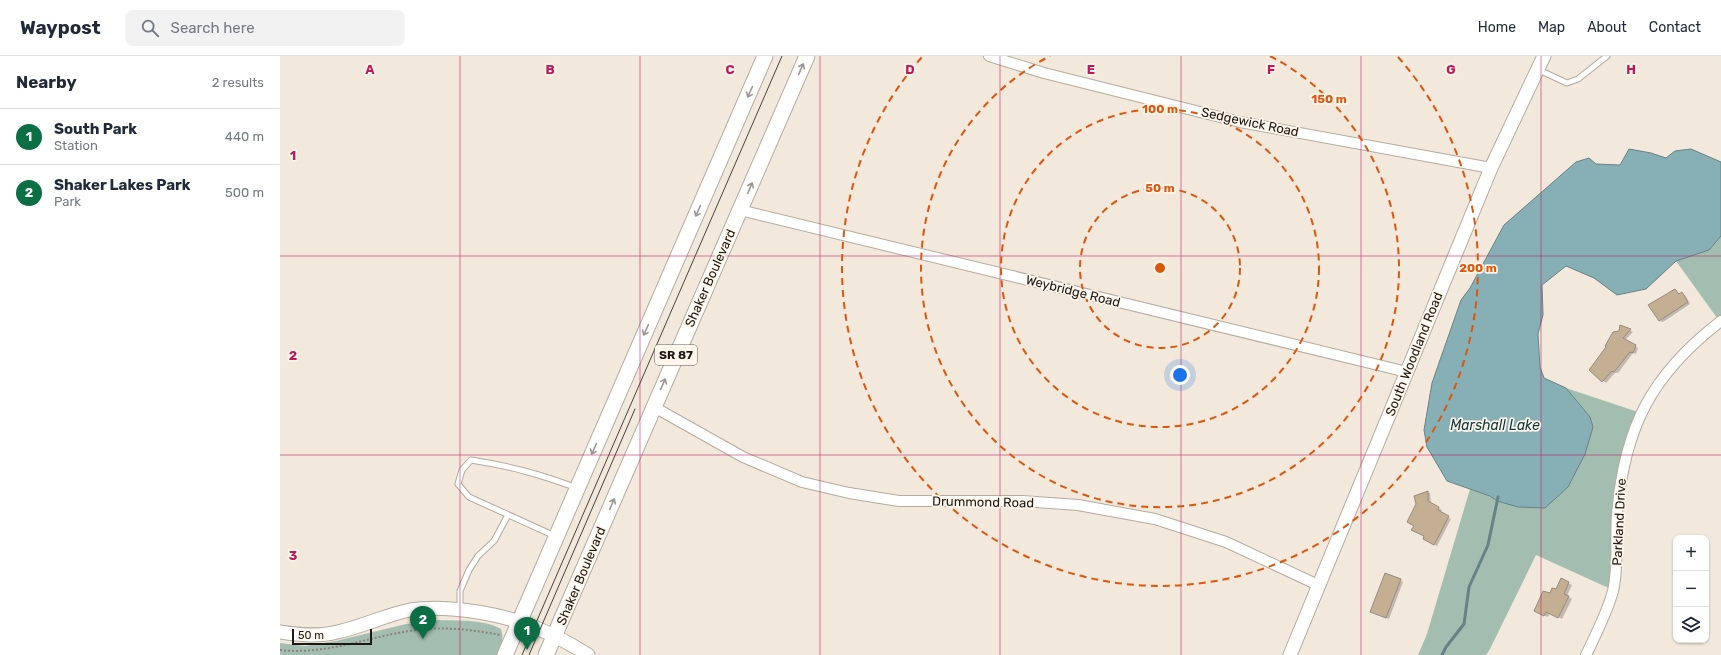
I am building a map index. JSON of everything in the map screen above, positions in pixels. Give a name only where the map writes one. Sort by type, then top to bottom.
[{"type":"main road","name":"SR 87","points":[[505,655],[765,56]]},
{"type":"main road","name":"Shaker Boulevard","points":[[546,655],[807,56]]},
{"type":"street","name":"Sedgewick Road","points":[[989,56],[1044,73],[1240,122],[1491,168]]},
{"type":"street","name":"South Woodland Road","points":[[1290,655],[1491,168],[1544,56]]},
{"type":"street","name":"Weybridge Road","points":[[740,210],[1406,372]]},
{"type":"street","name":"Parkland Drive","points":[[1586,655],[1605,614],[1613,590],[1617,565],[1616,528],[1620,485],[1624,461],[1632,433],[1652,393],[1672,365],[1698,339],[1721,321]]},
{"type":"street","name":"Drummond Road","points":[[654,406],[744,457],[802,482],[849,493],[900,501],[1022,501],[1078,505],[1155,519],[1226,542],[1318,585]]},
{"type":"street","points":[[280,632],[306,636],[337,633],[410,610],[439,608],[478,611],[520,620],[555,635],[588,655]]},
{"type":"lane","points":[[1538,69],[1567,83],[1578,79],[1607,56]]},
{"type":"lane","points":[[556,536],[469,497],[458,484],[462,470],[471,460],[523,469],[577,488]]},
{"type":"lane","points":[[460,610],[460,591],[469,570],[478,556],[494,541],[508,515]]},
{"type":"path","points":[[280,650],[320,651],[392,634],[428,629],[471,630],[499,635],[503,634]]},
{"type":"path","points":[[290,651],[293,655]]},
{"type":"green space","points":[[1721,236],[1720,322],[1676,261],[1709,250]]},
{"type":"green space","points":[[1566,388],[1641,413],[1624,461],[1613,590],[1536,555],[1486,655],[1418,655],[1427,634],[1470,489],[1490,496],[1497,501],[1590,417]]},
{"type":"green space","points":[[439,620],[479,622],[501,629],[502,642],[498,655],[280,655],[280,643],[305,646],[336,641],[406,624]]},
{"type":"water","name":"Marshall Lake","points":[[1629,149],[1651,153],[1666,158],[1675,151],[1691,149],[1721,162],[1721,236],[1709,250],[1676,261],[1646,289],[1617,295],[1594,278],[1566,266],[1542,285],[1543,315],[1538,334],[1540,367],[1544,378],[1566,388],[1590,417],[1593,427],[1585,454],[1568,487],[1545,508],[1518,507],[1497,501],[1490,496],[1447,481],[1427,447],[1424,430],[1432,383],[1461,300],[1470,288],[1504,225],[1576,162],[1589,158],[1596,164],[1620,165]]},
{"type":"building","points":[[1675,289],[1679,294],[1682,292],[1688,302],[1659,321],[1648,305]]},
{"type":"building","points":[[1620,325],[1631,329],[1623,338],[1636,345],[1633,353],[1630,352],[1614,372],[1612,371],[1602,382],[1589,370],[1606,347],[1605,346],[1613,332],[1619,331]]},
{"type":"building","points":[[1428,491],[1428,501],[1439,507],[1438,510],[1449,516],[1434,545],[1423,539],[1424,536],[1411,530],[1414,526],[1407,522],[1416,504],[1414,496]]},
{"type":"building","points":[[1385,573],[1401,579],[1386,618],[1370,612]]},
{"type":"building","points":[[1561,578],[1569,582],[1564,594],[1569,596],[1558,618],[1546,612],[1544,616],[1534,611],[1543,591],[1550,593],[1552,588],[1556,589]]},
{"type":"waterway","points":[[1442,655],[1446,647],[1464,624],[1469,587],[1488,545],[1498,497]]},
{"type":"tram line","points":[[522,655],[782,56]]},
{"type":"tram line","points":[[529,655],[635,409]]},
{"type":"place","name":"Shaker Lakes Park","points":[[423,639]]},
{"type":"place","name":"South Park","points":[[527,650]]}]
